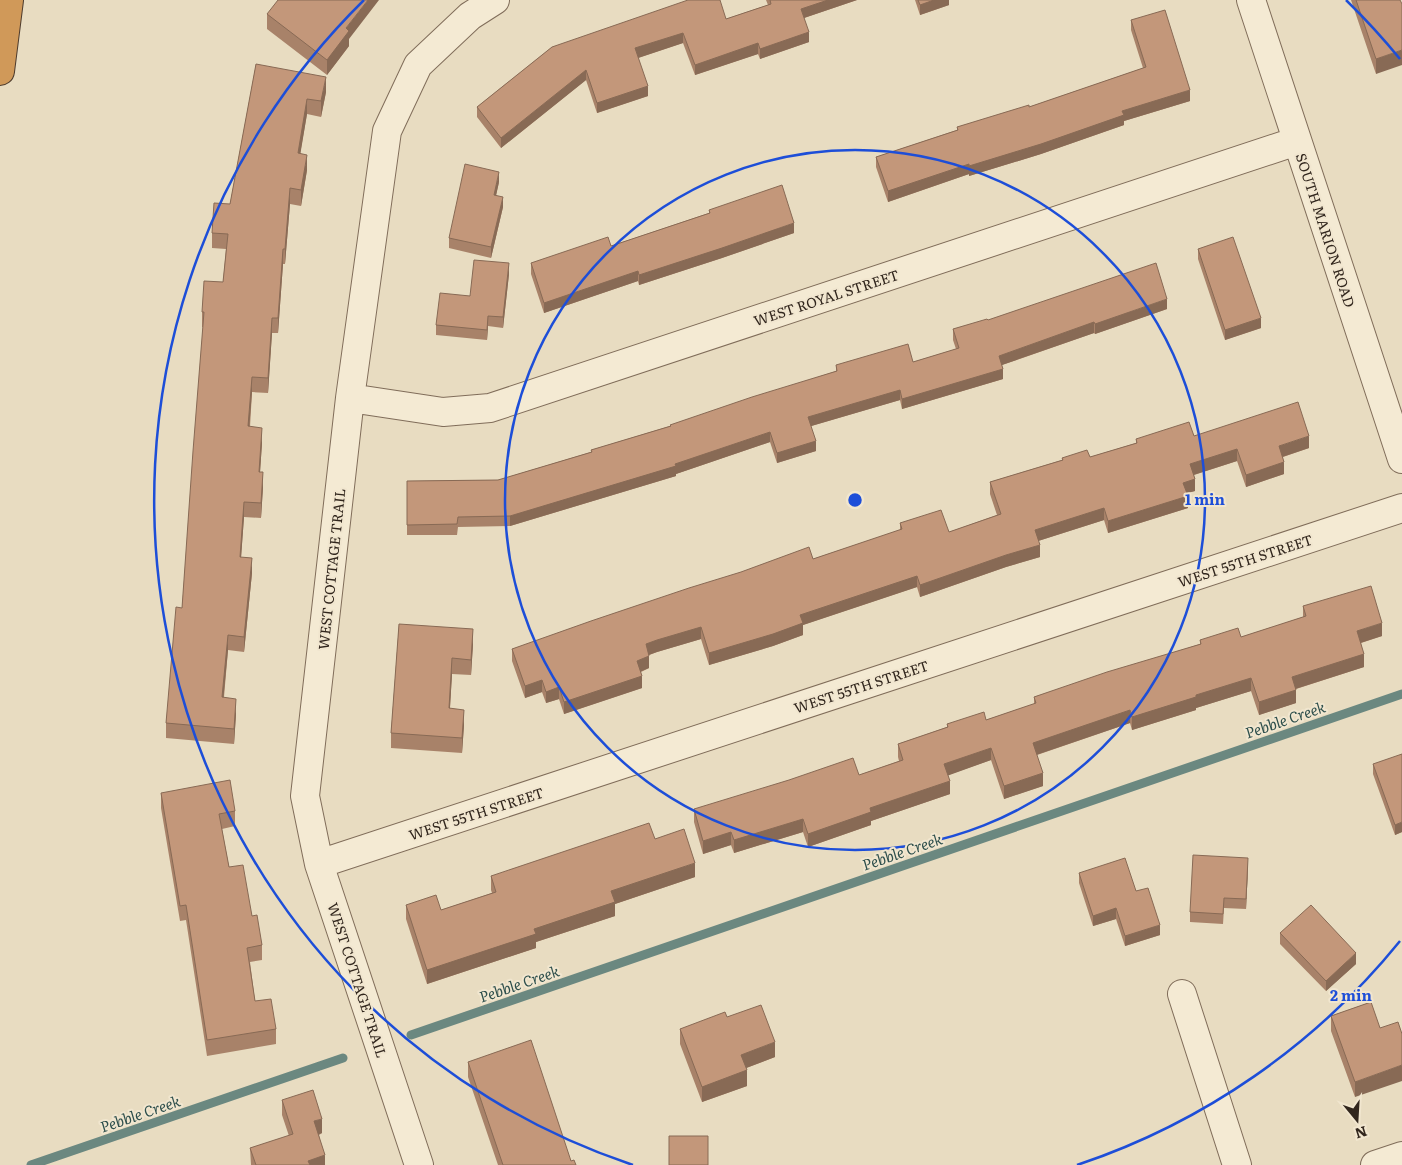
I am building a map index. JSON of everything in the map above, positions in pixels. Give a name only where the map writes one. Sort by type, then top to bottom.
[{"type":"highway","points":[[0,71],[9,0]]},
{"type":"street","name":"WEST COTTAGE TRAIL","points":[[419,1165],[319,864],[305,796],[350,398],[388,131],[418,65],[470,16],[495,0]]},
{"type":"street","name":"SOUTH MARION ROAD","points":[[1250,0],[1402,459]]},
{"type":"street","name":"WEST ROYAL STREET","points":[[350,398],[443,412],[490,408],[1296,141]]},
{"type":"street","name":"WEST 55TH STREET","points":[[319,864],[1402,508]]},
{"type":"street","points":[[1182,994],[1237,1165]]},
{"type":"street","points":[[1375,1165],[1402,1156]]},
{"type":"building","points":[[278,0],[368,0],[346,28],[349,31],[327,60],[267,14]]},
{"type":"building","points":[[688,0],[720,0],[726,19],[771,4],[770,0],[828,0],[801,9],[809,32],[760,49],[758,43],[695,65],[683,33],[635,48],[648,86],[597,103],[586,70],[501,138],[477,107],[552,47]]},
{"type":"building","points":[[918,0],[934,0],[920,5]]},
{"type":"building","points":[[1356,0],[1400,0],[1402,4],[1402,50],[1376,59]]},
{"type":"building","points":[[1165,10],[1190,90],[1122,111],[1124,115],[1041,144],[969,166],[969,164],[888,191],[876,157],[958,130],[957,127],[1029,105],[1029,107],[1146,67],[1131,20]]},
{"type":"building","points":[[256,64],[326,77],[321,101],[307,99],[298,153],[307,155],[301,190],[290,188],[278,318],[272,318],[268,378],[252,377],[248,426],[262,428],[259,472],[263,472],[261,503],[244,502],[240,557],[252,558],[244,637],[228,635],[222,697],[236,699],[234,729],[166,723],[176,607],[182,608],[204,312],[202,312],[204,281],[223,282],[228,234],[212,233],[214,203],[230,204]]},
{"type":"building","points":[[465,164],[499,172],[494,195],[503,197],[491,247],[449,238]]},
{"type":"building","points":[[782,185],[794,223],[639,275],[638,271],[544,303],[531,263],[608,237],[611,246],[710,213],[709,210]]},
{"type":"building","points":[[1233,237],[1261,318],[1225,330],[1198,249]]},
{"type":"building","points":[[474,260],[509,263],[503,317],[488,316],[487,330],[436,325],[440,293],[470,296]]},
{"type":"building","points":[[1156,263],[1167,299],[1095,324],[1094,322],[999,356],[1003,369],[902,399],[900,390],[808,417],[816,441],[777,453],[770,432],[675,464],[676,466],[510,516],[458,517],[457,524],[407,525],[407,481],[498,480],[592,452],[591,450],[671,426],[752,397],[837,371],[836,365],[908,344],[913,362],[959,348],[953,329],[988,320]]},
{"type":"building","points":[[1298,402],[1309,436],[1279,446],[1284,462],[1246,475],[1237,449],[1190,464],[1195,479],[1183,483],[1188,496],[1108,521],[1104,508],[1035,530],[1040,545],[920,585],[917,576],[800,615],[803,623],[709,653],[701,627],[657,640],[646,644],[649,656],[637,661],[642,676],[564,702],[559,687],[546,692],[542,680],[525,686],[512,649],[741,572],[809,547],[813,559],[902,529],[900,523],[941,510],[949,532],[1001,514],[990,482],[1063,460],[1062,458],[1087,450],[1090,457],[1137,443],[1136,439],[1189,422],[1194,436]]},
{"type":"building","points":[[1371,586],[1382,623],[1357,631],[1364,654],[1292,677],[1296,690],[1259,702],[1251,678],[1132,717],[1130,710],[1033,743],[1043,773],[1004,786],[991,748],[944,764],[950,781],[870,808],[871,812],[808,834],[803,819],[734,840],[731,832],[703,841],[694,809],[853,758],[859,775],[903,760],[898,744],[948,727],[947,724],[984,712],[986,720],[1036,703],[1034,697],[1107,672],[1201,644],[1200,640],[1238,628],[1241,637],[1306,616],[1303,606]]},
{"type":"building","points":[[399,624],[473,629],[471,660],[452,658],[449,708],[464,710],[462,738],[391,733]]},
{"type":"building","points":[[1402,754],[1402,822],[1395,825],[1373,764]]},
{"type":"building","points":[[230,780],[235,811],[219,814],[229,867],[243,865],[252,916],[257,915],[262,945],[247,948],[255,1001],[271,999],[276,1029],[207,1040],[186,905],[180,906],[161,793]]},
{"type":"building","points":[[649,823],[655,839],[684,829],[695,863],[611,891],[615,902],[534,929],[536,934],[427,970],[406,905],[436,895],[441,910],[496,892],[491,876]]},
{"type":"building","points":[[1193,855],[1248,858],[1246,899],[1224,898],[1223,914],[1190,912]]},
{"type":"building","points":[[1125,858],[1136,891],[1148,888],[1160,925],[1125,936],[1116,908],[1093,916],[1079,873]]},
{"type":"building","points":[[1311,905],[1356,953],[1326,981],[1280,933]]},
{"type":"building","points":[[1371,1002],[1380,1028],[1398,1022],[1402,1034],[1402,1065],[1355,1082],[1331,1016]]},
{"type":"building","points":[[761,1005],[775,1042],[741,1055],[747,1070],[702,1087],[680,1029],[725,1012],[727,1017]]},
{"type":"building","points":[[531,1040],[571,1161],[574,1160],[576,1165],[503,1165],[468,1062]]},
{"type":"building","points":[[313,1090],[322,1119],[314,1121],[325,1155],[308,1161],[310,1165],[256,1165],[250,1148],[293,1134],[282,1100]]},
{"type":"building","points":[[669,1136],[708,1136],[708,1165],[669,1165]]},
{"type":"waterway","name":"Pebble Creek","points":[[411,1035],[1402,694]]},
{"type":"waterway","name":"Pebble Creek","points":[[31,1165],[343,1058]]}]
